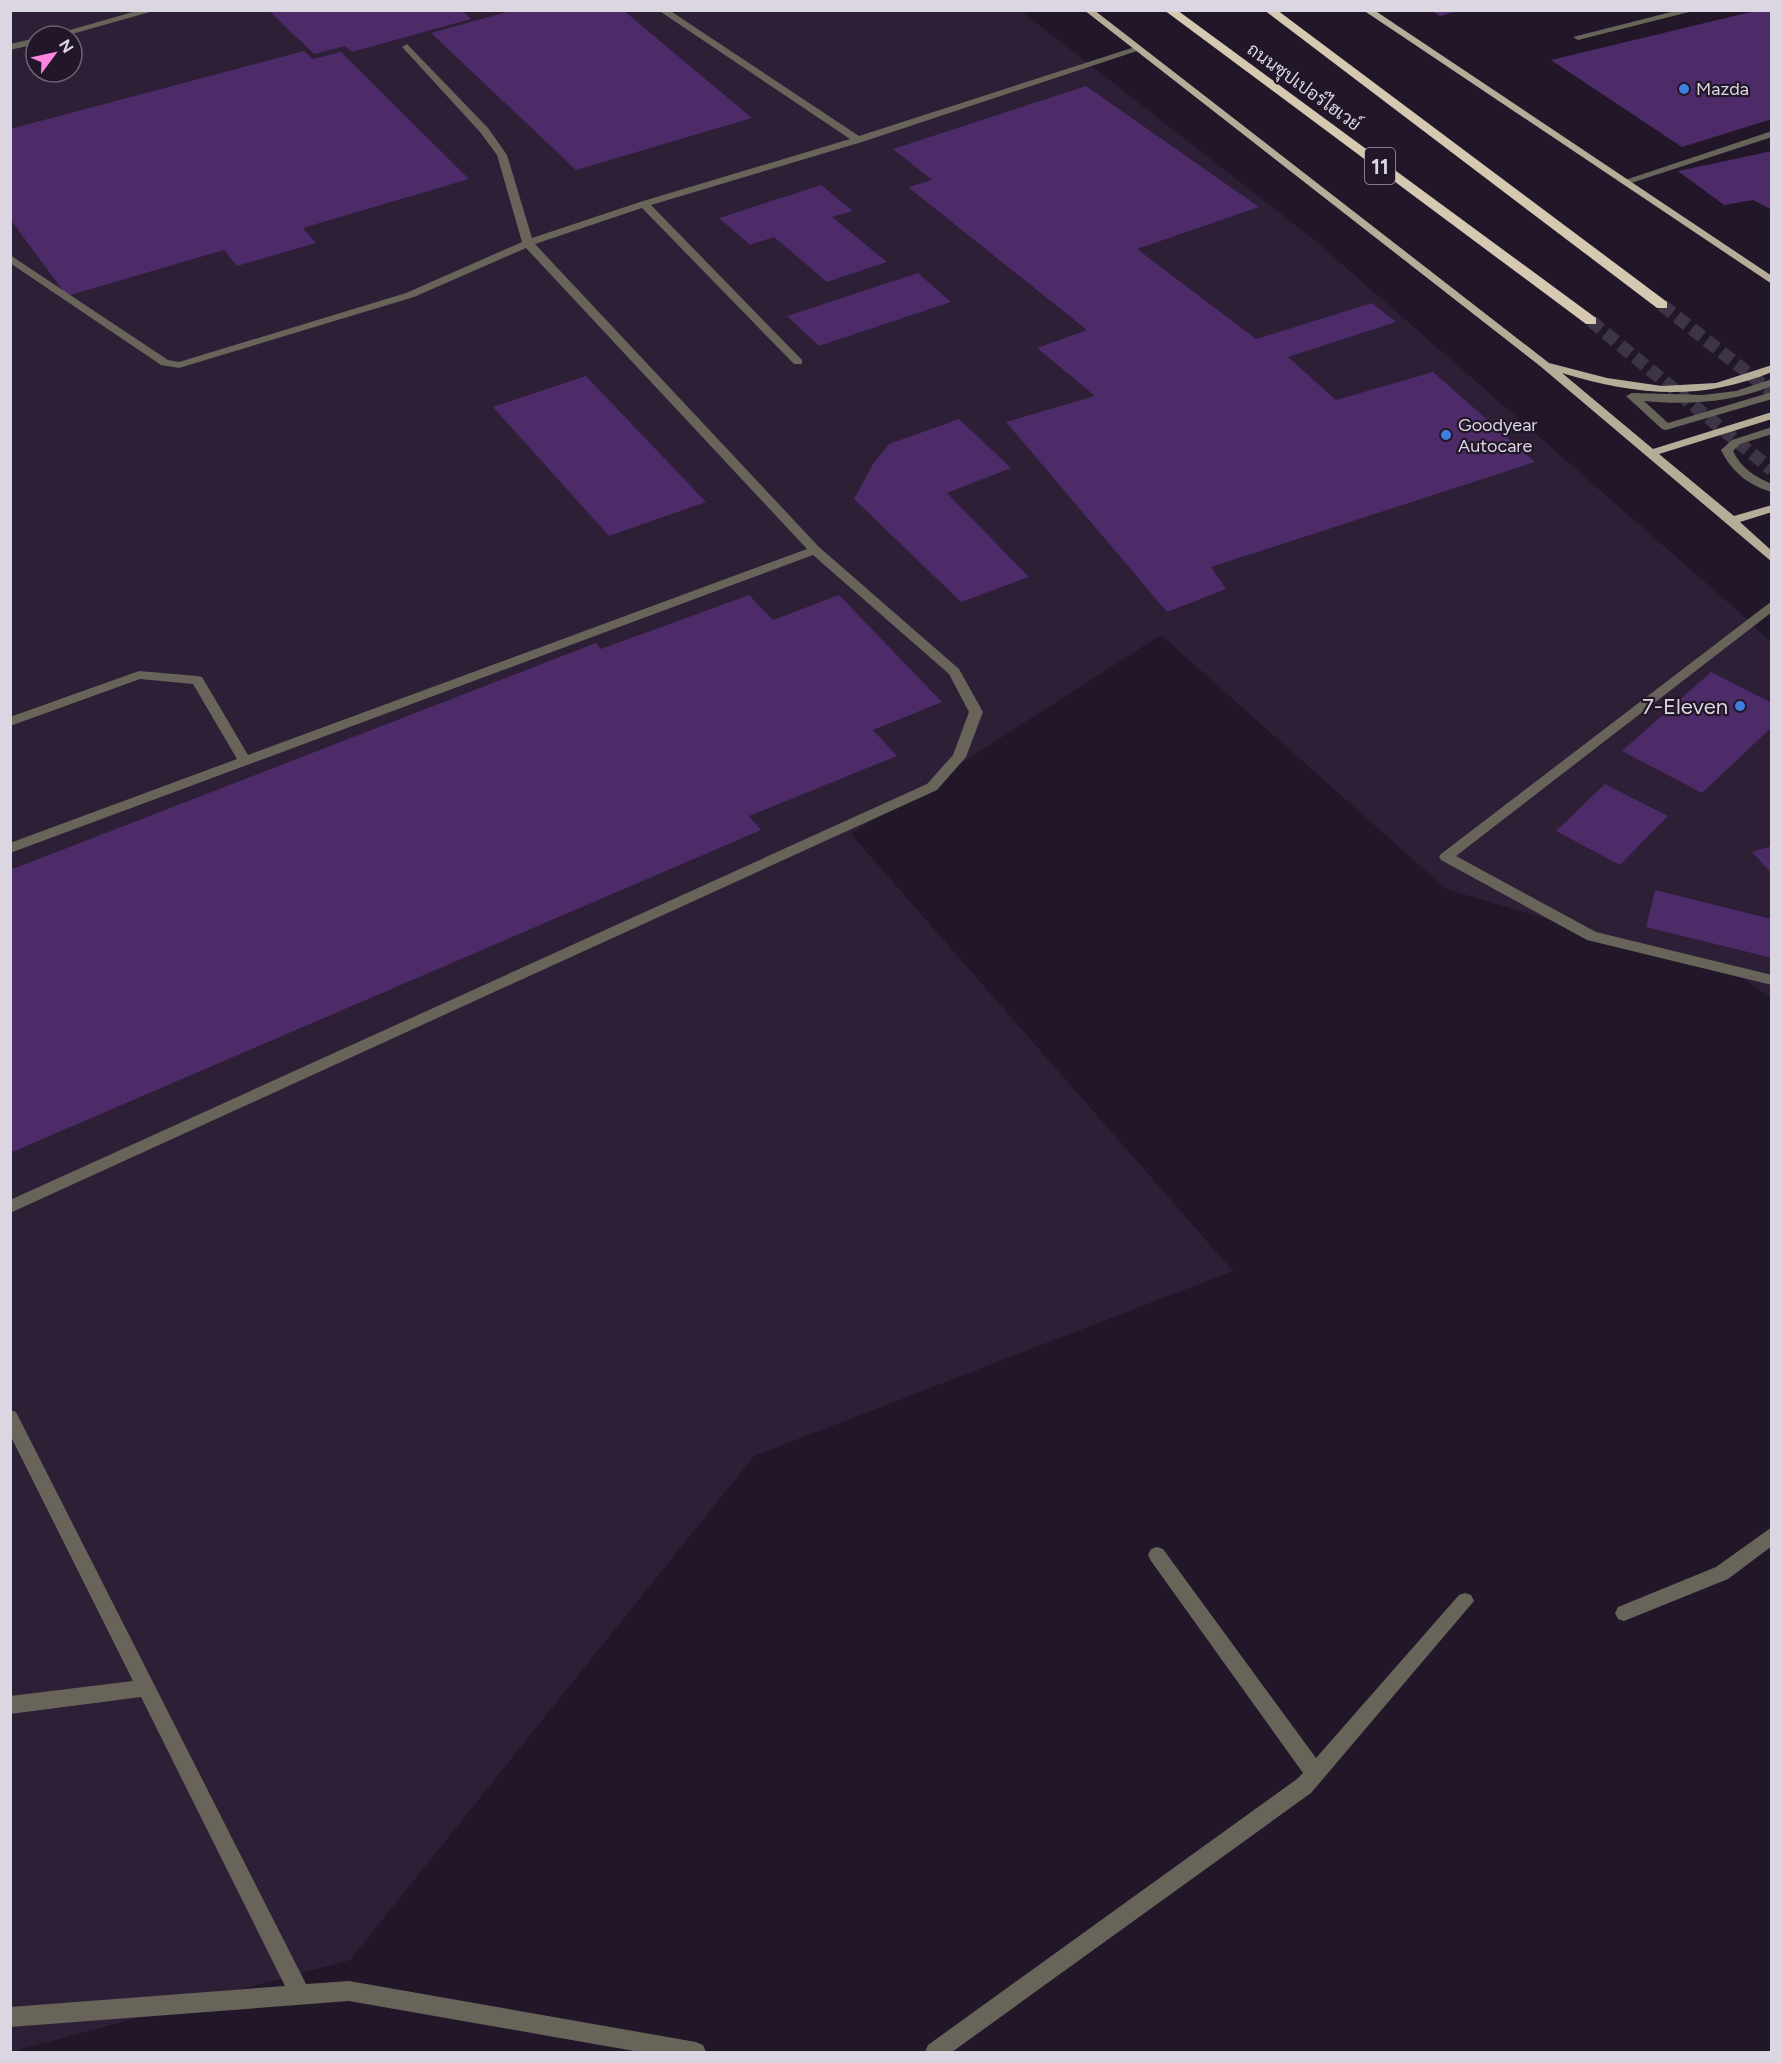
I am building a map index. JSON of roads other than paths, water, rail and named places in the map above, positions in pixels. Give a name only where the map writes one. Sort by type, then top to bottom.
[{"type":"highway","name":"ถนนซุปเปอร์ไฮเวย์","points":[[1169,10],[1591,321]]},
{"type":"highway","name":"ถนนซุปเปอร์ไฮเวย์","points":[[1269,10],[1662,305]]},
{"type":"main road","points":[[1088,10],[1544,364],[1732,521],[1772,558]]},
{"type":"main road","points":[[1367,10],[1772,281]]},
{"type":"main road","points":[[1725,248],[1772,268]]},
{"type":"main road","points":[[1544,364],[1629,388],[1671,391],[1711,389],[1745,381],[1772,368]]},
{"type":"main road","points":[[1651,453],[1772,415]]},
{"type":"main road","points":[[1732,521],[1772,508]]},
{"type":"street","points":[[84,28],[153,10]]},
{"type":"street","points":[[662,10],[858,141]]},
{"type":"street","points":[[1578,37],[1693,10]]},
{"type":"street","points":[[10,1207],[932,787],[959,757],[976,712],[954,672],[815,550],[528,243],[502,155],[484,130],[407,47]]},
{"type":"street","points":[[10,258],[54,290],[165,363],[179,365],[410,295],[528,243],[644,204],[858,141],[1137,49]]},
{"type":"street","points":[[1624,182],[1772,134]]},
{"type":"street","points":[[644,204],[798,362]]},
{"type":"street","points":[[1772,382],[1756,389],[1719,398],[1677,400],[1632,396],[1666,427],[1772,395]]},
{"type":"street","points":[[1772,430],[1736,442],[1727,450],[1732,463],[1745,475],[1772,489]]},
{"type":"street","points":[[10,848],[815,550]]},
{"type":"street","points":[[1772,605],[1446,857],[1592,936],[1772,980]]},
{"type":"street","points":[[10,722],[139,675],[197,680],[245,761]]},
{"type":"street","points":[[10,1417],[300,1994]]},
{"type":"street","points":[[1624,1612],[1722,1573],[1772,1535]]},
{"type":"street","points":[[1157,1555],[1315,1773]]},
{"type":"street","points":[[935,2052],[1304,1786],[1465,1601]]},
{"type":"street","points":[[10,1705],[147,1688]]},
{"type":"street","points":[[10,2017],[349,1991],[696,2052]]},
{"type":"tunnel","points":[[1662,305],[1772,392]]},
{"type":"tunnel","points":[[1591,321],[1772,470]]},
{"type":"place","name":"Mazda","points":[[1684,89]]},
{"type":"place","name":"Goodyear Autocare","points":[[1446,435]]},
{"type":"place","name":"7-Eleven","points":[[1740,706]]}]
